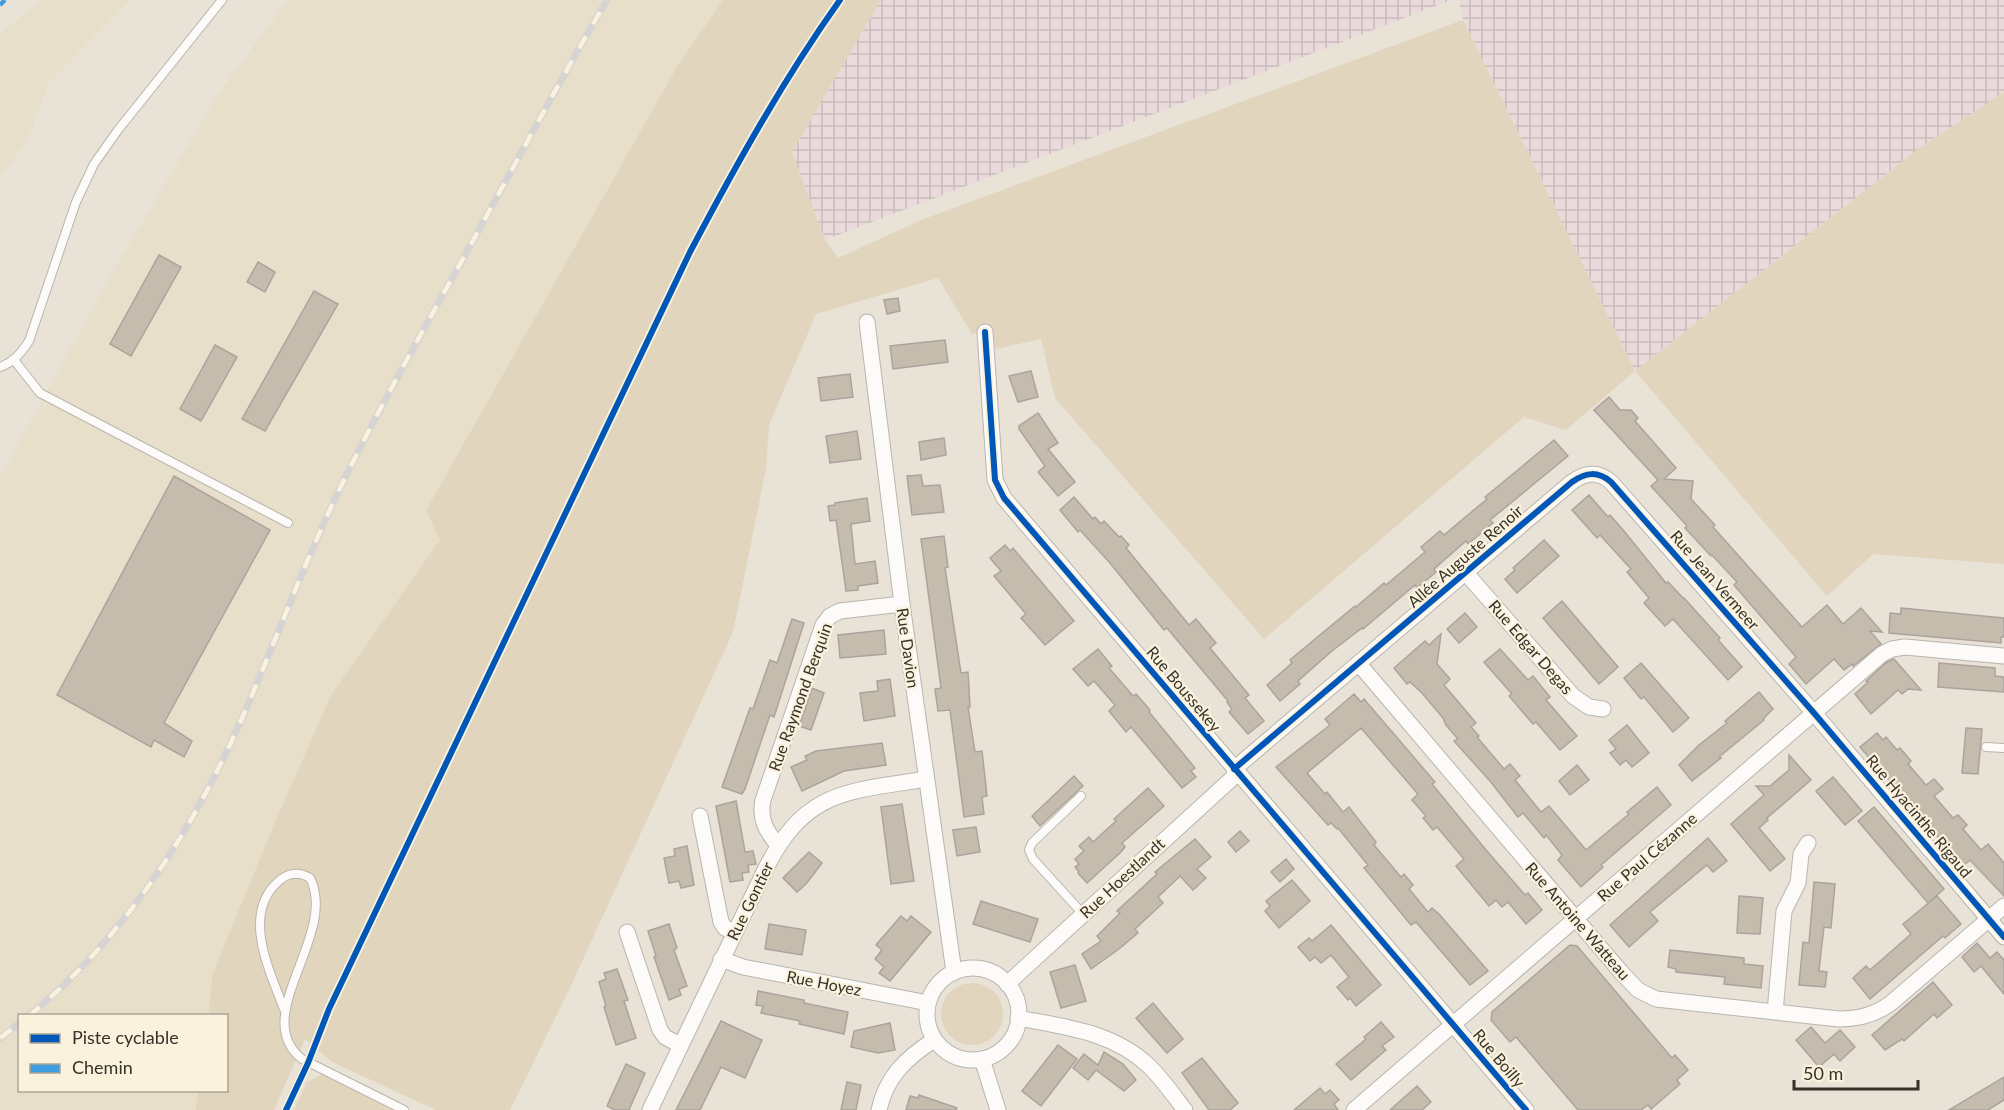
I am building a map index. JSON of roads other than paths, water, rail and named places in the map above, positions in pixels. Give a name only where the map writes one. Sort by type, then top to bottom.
[{"type":"street","name":"Rue Davion","points":[[867,322],[902,604],[954,972]]},
{"type":"street","name":"Rue Boussekey","points":[[985,332],[995,480],[998,489],[1453,1024]]},
{"type":"street","name":"Allée Auguste Renoir","points":[[1359,664],[1572,482],[1591,473]]},
{"type":"street","name":"Rue Jean Vermeer","points":[[1591,473],[1611,482],[1814,713]]},
{"type":"street","name":"Rue Edgar Degas","points":[[1466,573],[1568,692],[1583,704],[1603,710]]},
{"type":"street","name":"Rue Raymond Berquin","points":[[778,845],[764,825],[761,809],[824,625],[830,616],[840,611],[902,604]]},
{"type":"street","name":"Rue Paul Cézanne","points":[[1354,1110],[1882,654],[1896,648],[2004,656]]},
{"type":"street","points":[[1236,771],[1359,664]]},
{"type":"street","name":"Rue Antoine Watteau","points":[[1359,664],[1575,919],[1630,982],[1647,995],[1668,1001],[1855,1019],[1878,1012],[1891,1004],[2004,906]]},
{"type":"street","name":"Rue Hyacinthe Rigaud","points":[[1814,713],[2004,937]]},
{"type":"street","name":"Rue Hoestlandt","points":[[1007,984],[1236,771]]},
{"type":"street","name":"Rue Gontier","points":[[650,1110],[778,845],[801,819],[831,798],[856,790],[926,779]]},
{"type":"street","points":[[700,816],[721,922],[725,928],[735,932]]},
{"type":"street","points":[[1775,1012],[1784,911],[1797,886],[1801,854],[1808,843]]},
{"type":"street","points":[[627,932],[660,1030],[665,1037],[680,1045]]},
{"type":"street","name":"Rue Hoyez","points":[[721,959],[743,968],[928,1003]]},
{"type":"street","points":[[983,969],[1007,984],[1016,1000],[1018,1018],[1014,1034],[1007,1045],[994,1055],[968,1060],[955,1057],[934,1041],[927,1020],[928,1003],[937,984],[954,972],[983,969]]},
{"type":"street","points":[[1018,1018],[1089,1032],[1123,1046],[1154,1071],[1185,1110]]},
{"type":"street","name":"Rue Boilly","points":[[1453,1024],[1526,1110]]},
{"type":"street","points":[[879,1110],[886,1087],[895,1073],[916,1053],[934,1041]]},
{"type":"street","points":[[982,1059],[998,1110]]},
{"type":"lane","points":[[0,367],[14,360],[24,349],[32,333],[76,202],[94,164],[118,130],[222,0]]},
{"type":"lane","points":[[286,1110],[308,1063],[328,1009],[690,252],[774,99],[840,0]]},
{"type":"lane","points":[[14,360],[40,393],[288,523]]},
{"type":"lane","points":[[1986,747],[2004,748]]},
{"type":"lane","points":[[1081,796],[1034,841],[1029,850],[1033,860],[1083,914]]},
{"type":"lane","points":[[284,1009],[316,916],[317,898],[314,884],[310,878],[298,873],[286,876],[274,886],[265,901],[260,924],[264,956],[284,1009],[289,1044],[298,1057],[308,1063],[404,1110]]},
{"type":"railway","points":[[31,1014],[64,985],[126,916],[154,879],[202,800],[243,716],[329,511],[357,453],[553,94],[607,0]]},
{"type":"railway","points":[[0,1038],[18,1024]]}]
